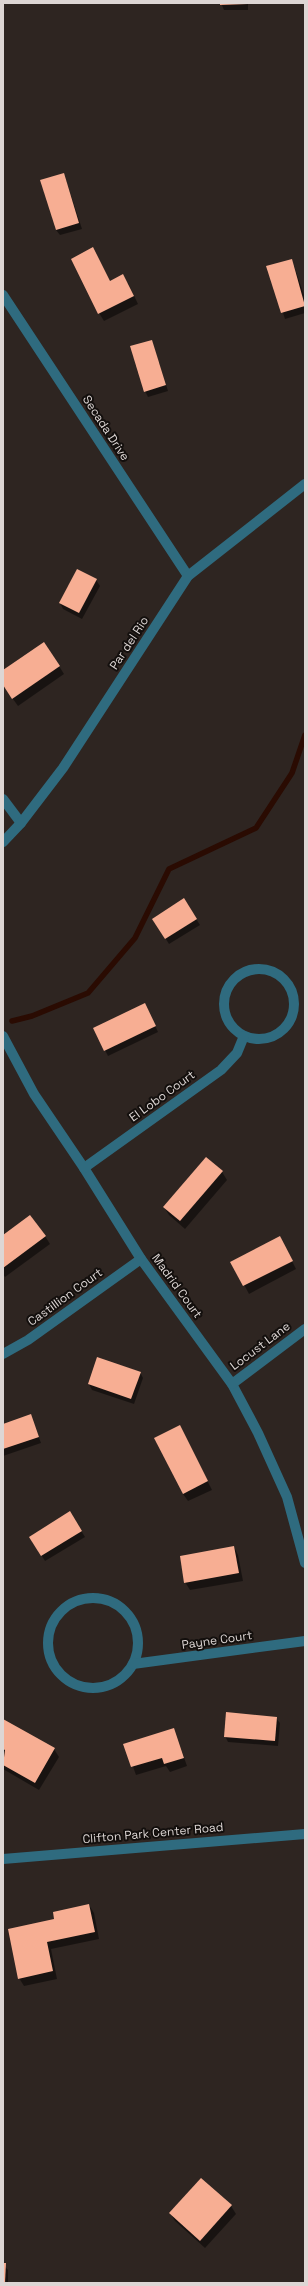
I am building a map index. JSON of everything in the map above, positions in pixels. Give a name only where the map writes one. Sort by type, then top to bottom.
[{"type":"street","name":"Secada Drive","points":[[3,295],[188,576]]},
{"type":"street","name":"Par del Rio","points":[[3,842],[21,823],[63,768],[188,576],[305,484]]},
{"type":"street","points":[[3,799],[21,823]]},
{"type":"street","points":[[254,969],[270,970],[280,976],[288,984],[293,994],[294,1006],[291,1017],[286,1027],[277,1034],[266,1038],[255,1039],[244,1036],[235,1030],[228,1022],[224,1006],[226,991],[239,974],[254,969]]},
{"type":"street","name":"Madrid Court","points":[[3,1036],[34,1094],[84,1168],[141,1259],[232,1384],[258,1433],[287,1496],[305,1563]]},
{"type":"street","name":"El Lobo Court","points":[[84,1168],[221,1070],[237,1053],[244,1036]]},
{"type":"street","name":"Castillion Court","points":[[3,1354],[28,1340],[141,1259]]},
{"type":"street","name":"Locust Lane","points":[[232,1384],[305,1329]]},
{"type":"street","points":[[98,1598],[109,1600],[127,1613],[137,1632],[137,1654],[133,1664],[119,1680],[99,1688],[88,1688],[68,1680],[57,1669],[50,1654],[49,1633],[53,1623],[59,1614],[77,1601],[98,1598]]},
{"type":"street","name":"Payne Court","points":[[133,1664],[305,1641]]},
{"type":"street","name":"Clifton Park Center Road","points":[[3,1859],[305,1834]]},
{"type":"building","points":[[220,3],[248,3],[248,4],[220,5]]},
{"type":"building","points":[[64,173],[79,223],[56,230],[40,180]]},
{"type":"building","points":[[93,247],[110,281],[123,274],[134,296],[98,314],[71,259]]},
{"type":"building","points":[[292,259],[305,306],[281,313],[266,266]]},
{"type":"building","points":[[152,340],[166,385],[144,392],[130,346]]},
{"type":"building","points":[[77,569],[97,579],[79,613],[59,603]]},
{"type":"building","points":[[44,642],[60,666],[12,699],[3,685],[3,670]]},
{"type":"building","points":[[184,898],[197,919],[165,939],[152,919]]},
{"type":"building","points":[[145,1003],[156,1026],[104,1051],[93,1028]]},
{"type":"building","points":[[206,1157],[223,1171],[180,1221],[163,1207]]},
{"type":"building","points":[[30,1215],[46,1236],[3,1268],[3,1235]]},
{"type":"building","points":[[280,1236],[293,1261],[243,1286],[230,1262]]},
{"type":"building","points":[[97,1357],[141,1372],[131,1399],[88,1384]]},
{"type":"building","points":[[31,1414],[39,1437],[3,1449],[3,1424]]},
{"type":"building","points":[[180,1425],[208,1481],[183,1494],[154,1438]]},
{"type":"building","points":[[70,1511],[82,1531],[41,1556],[29,1537]]},
{"type":"building","points":[[234,1546],[239,1573],[184,1583],[180,1556]]},
{"type":"building","points":[[226,1712],[277,1717],[275,1741],[224,1737]]},
{"type":"building","points":[[3,1719],[55,1748],[35,1783],[3,1765],[5,1750],[3,1749]]},
{"type":"building","points":[[174,1728],[184,1758],[164,1764],[162,1758],[131,1767],[123,1744]]},
{"type":"building","points":[[89,1904],[95,1932],[47,1942],[53,1971],[18,1979],[8,1929],[54,1919],[53,1912]]},
{"type":"building","points":[[201,2178],[232,2205],[200,2241],[169,2213]]},
{"type":"building","points":[[3,2263],[6,2263],[5,2283],[3,2283]]},
{"type":"waterway","points":[[12,1021],[32,1016],[88,993],[135,938],[169,869],[256,828],[292,773],[305,735]]}]
